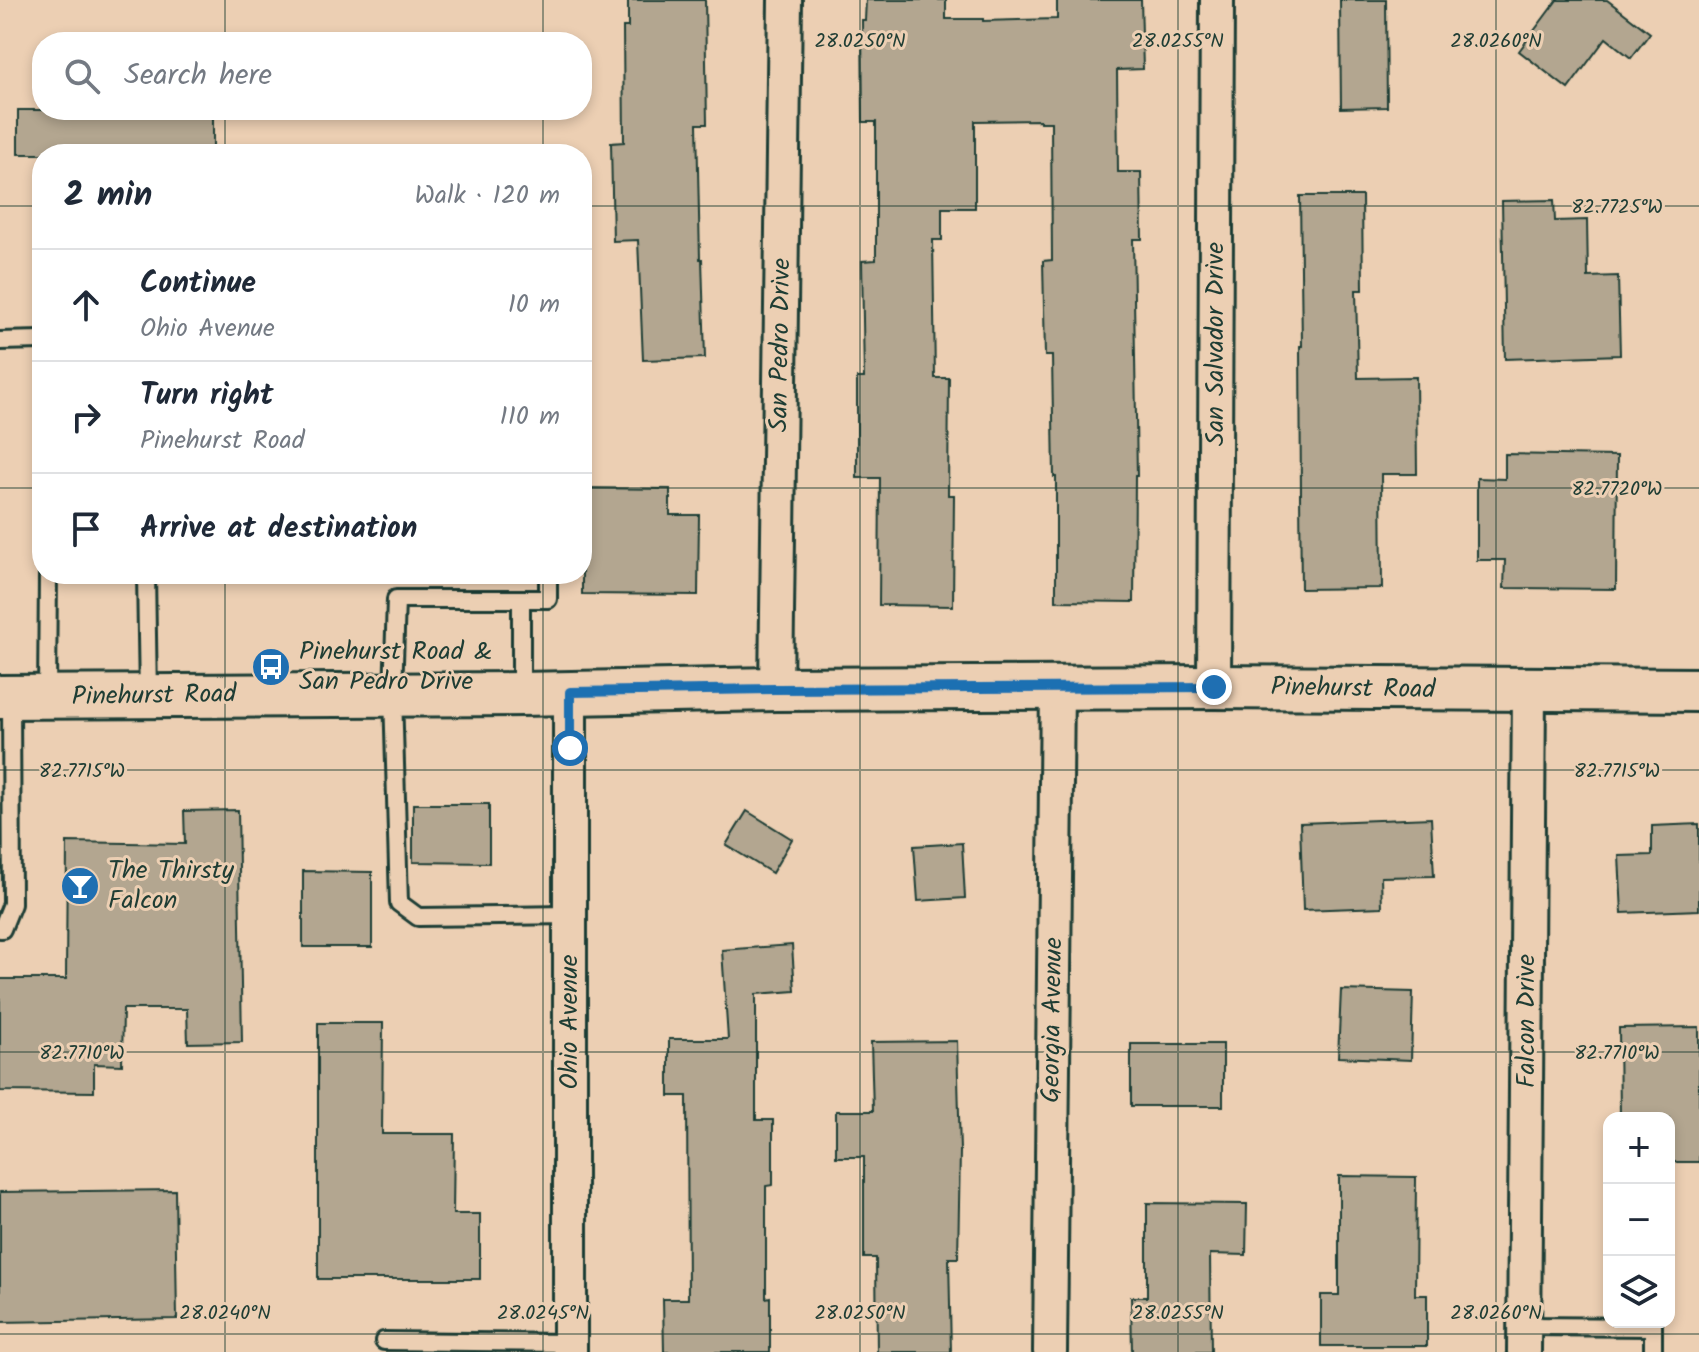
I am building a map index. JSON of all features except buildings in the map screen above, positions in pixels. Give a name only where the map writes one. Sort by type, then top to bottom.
[{"type":"street","name":"San Pedro Drive","points":[[776,689],[785,0]]},
{"type":"street","name":"San Salvador Drive","points":[[1214,687],[1217,0]]},
{"type":"street","name":"Pinehurst Road","points":[[19,697],[1214,687],[1699,690]]},
{"type":"street","name":"Georgia Avenue","points":[[1050,1352],[1057,688]]},
{"type":"street","name":"Falcon Drive","points":[[1524,1339],[1529,690]]},
{"type":"street","name":"Ohio Avenue","points":[[570,692],[570,1347]]},
{"type":"lane","points":[[0,341],[32,340]]},
{"type":"lane","points":[[0,929],[12,904],[19,697],[46,584]]},
{"type":"lane","points":[[146,584],[148,696]]},
{"type":"lane","points":[[548,584],[548,599],[396,599],[393,694],[399,903],[418,917],[570,915]]},
{"type":"lane","points":[[521,599],[521,694]]},
{"type":"lane","points":[[1524,1339],[1625,1328]]},
{"type":"lane","points":[[1653,1328],[1653,1352]]},
{"type":"lane","points":[[384,1341],[570,1347]]},
{"type":"place","name":"Pinehurst Road & San Pedro Drive","points":[[271,667]]},
{"type":"place","name":"The Thirsty Falcon","points":[[80,886]]},
{"type":"route","points":[[570,748],[570,692],[1214,687]]}]
